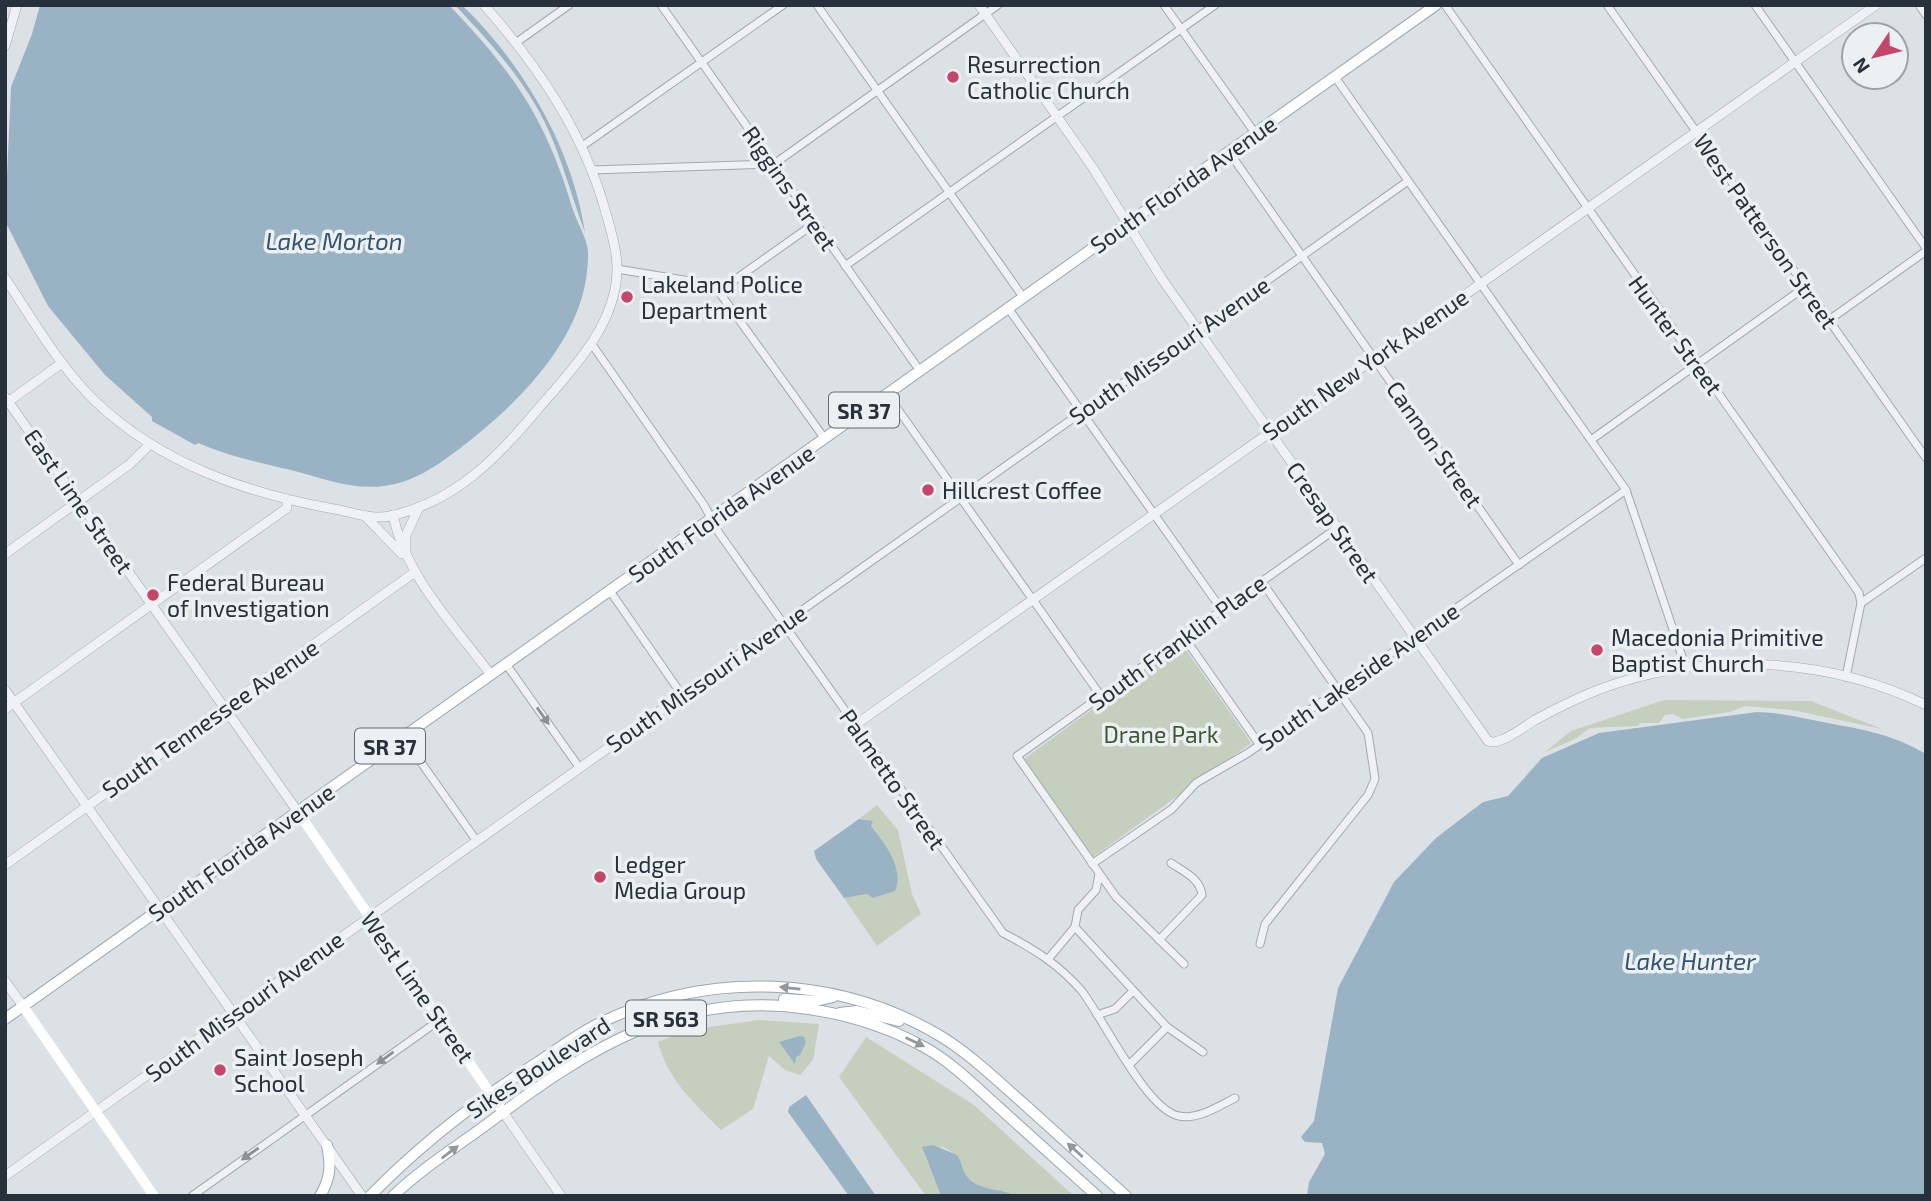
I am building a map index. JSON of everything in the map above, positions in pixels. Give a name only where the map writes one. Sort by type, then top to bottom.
[{"type":"main road","name":"South Florida Avenue","points":[[5,1020],[1436,5]]},
{"type":"main road","name":"West Lime Street","points":[[298,812],[503,1112]]},
{"type":"main road","name":"Sikes Boulevard","points":[[370,1196],[490,1093],[602,1022],[688,992],[754,986],[788,987],[838,995],[912,1023],[942,1038],[995,1078],[1126,1196]]},
{"type":"main road","points":[[737,1004],[743,999],[816,1001],[838,995]]},
{"type":"main road","name":"Sikes Boulevard","points":[[393,1196],[503,1112],[582,1058],[622,1035],[666,1018],[737,1004],[779,1004],[836,1014],[886,1028],[927,1048],[965,1076],[1097,1196]]},
{"type":"main road","points":[[23,1006],[154,1196]]},
{"type":"main road","points":[[836,1014],[857,1011],[912,1023]]},
{"type":"main road","points":[[320,1196],[329,1181],[331,1162],[327,1145]]},
{"type":"street","points":[[5,46],[17,5]]},
{"type":"street","points":[[5,278],[62,363],[113,418],[150,444],[210,476],[287,499],[364,515],[393,515],[419,507],[465,484],[523,427],[591,343],[610,308],[617,269],[611,232],[592,170],[581,147],[555,98],[517,42],[484,5]]},
{"type":"street","points":[[517,42],[569,5]]},
{"type":"street","name":"Riggins Street","points":[[661,5],[920,371]]},
{"type":"street","points":[[581,147],[783,5]]},
{"type":"street","points":[[817,5],[1023,298]]},
{"type":"street","points":[[592,170],[774,164],[877,91],[981,10],[998,5]]},
{"type":"street","points":[[1164,5],[1255,133]]},
{"type":"street","points":[[845,266],[1215,5]]},
{"type":"street","name":"Hunter Street","points":[[1445,5],[1859,593],[1861,603]]},
{"type":"street","name":"West Patterson Street","points":[[1607,5],[1926,458]]},
{"type":"street","points":[[1755,5],[1926,250],[1829,320]]},
{"type":"street","name":"South New York Avenue","points":[[855,725],[1875,5]]},
{"type":"street","points":[[1919,5],[1926,15]]},
{"type":"street","name":"Cresap Street","points":[[981,10],[1056,117],[1197,330],[1485,738],[1498,742],[1578,698],[1629,680],[1686,668]]},
{"type":"street","points":[[1335,77],[1626,490],[1686,668],[1746,664],[1788,667],[1846,677],[1893,691],[1926,705]]},
{"type":"street","name":"Cannon Street","points":[[1229,152],[1519,565]]},
{"type":"street","name":"South Missouri Avenue","points":[[5,1176],[1408,181]]},
{"type":"street","points":[[719,291],[815,223]]},
{"type":"street","points":[[617,269],[714,285],[825,439]]},
{"type":"street","points":[[1591,440],[1805,287]]},
{"type":"street","points":[[1008,308],[1222,610]]},
{"type":"street","name":"Palmetto Street","points":[[591,343],[713,518],[719,533],[1003,933],[1049,958]]},
{"type":"street","points":[[6,401],[62,363]]},
{"type":"street","points":[[887,394],[1101,696]]},
{"type":"street","name":"East Lime Street","points":[[6,401],[80,501],[298,812]]},
{"type":"street","points":[[5,554],[140,457],[150,444]]},
{"type":"street","name":"South Lakeside Avenue","points":[[1092,864],[1172,809],[1196,783],[1259,744],[1626,490]]},
{"type":"street","points":[[5,709],[287,508],[287,499]]},
{"type":"street","points":[[407,560],[405,541],[419,507]]},
{"type":"street","points":[[364,515],[407,560],[491,675]]},
{"type":"street","points":[[393,515],[398,539],[407,560]]},
{"type":"street","name":"South Franklin Place","points":[[1092,864],[1017,757],[1338,528]]},
{"type":"street","points":[[1846,677],[1861,603],[1926,558]]},
{"type":"street","name":"South Tennessee Avenue","points":[[5,865],[415,572]]},
{"type":"street","points":[[1261,944],[1265,924],[1373,786],[1371,739],[1339,689],[1262,582]]},
{"type":"street","points":[[610,591],[682,695]]},
{"type":"street","points":[[1184,637],[1259,744]]},
{"type":"street","points":[[506,664],[579,767]]},
{"type":"street","points":[[5,690],[362,1196]]},
{"type":"street","points":[[403,737],[476,840]]},
{"type":"street","points":[[1159,940],[1202,895],[1201,887],[1194,878],[1171,863]]},
{"type":"street","points":[[1092,864],[1121,902],[1184,964]]},
{"type":"street","points":[[1099,874],[1096,890],[1078,910],[1075,927],[1049,958],[1083,992],[1116,1049],[1131,1063],[1155,1098],[1176,1115],[1196,1115],[1235,1098]]},
{"type":"street","points":[[1075,927],[1167,1027],[1203,1052]]},
{"type":"street","points":[[5,981],[23,1006]]},
{"type":"street","points":[[1097,1015],[1115,1009],[1132,992]]},
{"type":"street","points":[[192,1196],[440,1018]]},
{"type":"street","points":[[1131,1063],[1167,1027]]},
{"type":"street","name":"West Lime Street","points":[[503,1112],[561,1196]]},
{"type":"green space","name":"Drane Park","points":[[1182,644],[1251,743],[1093,857],[1024,759]]},
{"type":"green space","points":[[1664,700],[1811,701],[1882,729],[1792,710],[1745,706],[1730,712],[1683,719],[1673,714],[1665,715],[1659,723],[1640,723],[1638,726],[1590,728],[1575,739],[1545,752],[1571,731]]},
{"type":"green space","points":[[877,805],[898,830],[912,894],[921,914],[877,946],[844,898],[867,894],[873,898],[894,891],[896,882],[891,856],[871,826],[873,821],[859,819]]},
{"type":"green space","points":[[759,1020],[819,1024],[813,1060],[800,1075],[785,1070],[769,1056],[753,1109],[721,1130],[675,1079],[658,1042],[688,1030]]},
{"type":"green space","points":[[866,1037],[974,1105],[1074,1196],[1008,1195],[983,1188],[968,1177],[949,1150],[942,1147],[924,1153],[941,1196],[926,1196],[839,1077]]},
{"type":"water","name":"Lake Morton","points":[[40,5],[449,5],[509,75],[538,121],[562,175],[586,241],[586,282],[578,310],[565,337],[529,386],[485,428],[435,466],[416,477],[395,484],[372,487],[339,483],[234,456],[198,443],[195,445],[152,421],[152,417],[105,375],[48,306],[5,221],[11,87],[32,34]]},
{"type":"water","points":[[455,5],[462,5],[505,53],[541,109],[569,169],[585,232],[557,152],[536,106],[509,66]]},
{"type":"water","name":"Lake Hunter","points":[[1757,712],[1795,716],[1870,731],[1926,754],[1926,1196],[1307,1196],[1309,1182],[1325,1154],[1322,1143],[1305,1142],[1301,1137],[1314,1121],[1338,988],[1394,882],[1436,838],[1483,802],[1508,796],[1542,758],[1599,733]]},
{"type":"water","points":[[859,819],[873,821],[871,826],[892,856],[897,874],[895,891],[873,898],[867,894],[844,898],[816,859],[814,851]]},
{"type":"water","points":[[804,1037],[806,1042],[800,1055],[796,1057],[795,1064],[779,1042]]},
{"type":"water","points":[[806,1095],[876,1196],[849,1196],[788,1112],[789,1107]]},
{"type":"water","points":[[933,1145],[957,1155],[966,1175],[976,1184],[1016,1196],[941,1196],[922,1147]]},
{"type":"place","name":"Resurrection Catholic Church","points":[[953,77]]},
{"type":"place","name":"Lakeland Police Department","points":[[627,297]]},
{"type":"place","name":"Hillcrest Coffee","points":[[928,490]]},
{"type":"place","name":"Federal Bureau of Investigation","points":[[153,595]]},
{"type":"place","name":"Macedonia Primitive Baptist Church","points":[[1597,650]]},
{"type":"place","name":"Ledger Media Group","points":[[600,877]]},
{"type":"place","name":"Saint Joseph School","points":[[220,1070]]}]
